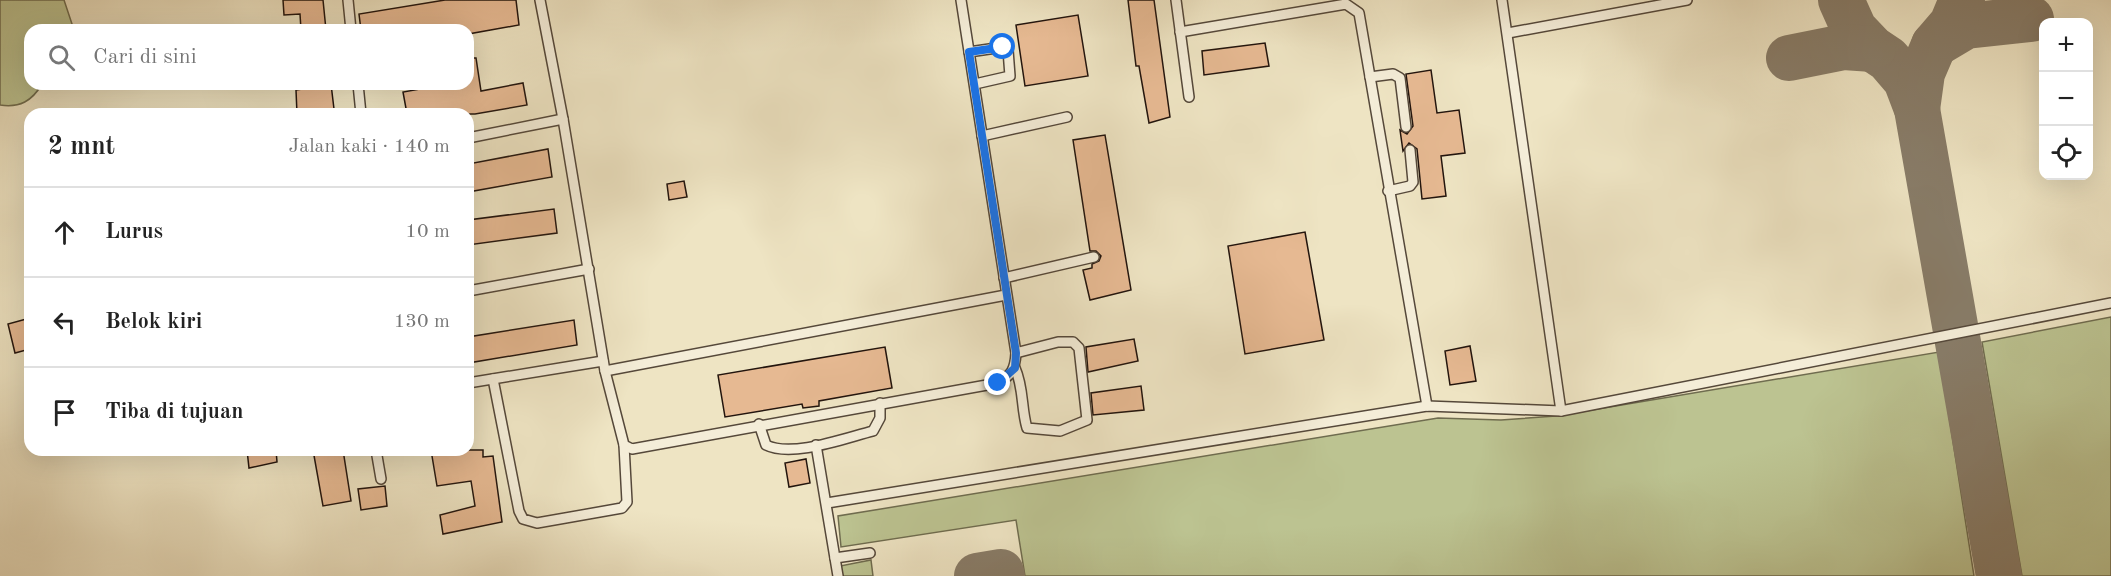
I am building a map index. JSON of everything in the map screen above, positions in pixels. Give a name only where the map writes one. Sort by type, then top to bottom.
[{"type":"lane","points":[[348,0],[350,24]]},
{"type":"lane","points":[[494,379],[519,511],[523,519],[537,523],[622,508],[627,502],[624,445],[604,366],[563,119],[540,0]]},
{"type":"lane","points":[[961,0],[1016,353],[1015,368],[1022,385],[1023,415],[1028,428],[1060,431],[1087,420],[1079,348],[1073,342],[1058,342],[1016,353]]},
{"type":"lane","points":[[1176,0],[1189,97]]},
{"type":"lane","points":[[1311,0],[1313,11]]},
{"type":"lane","points":[[1502,0],[1561,411]]},
{"type":"lane","points":[[1508,33],[1687,0]]},
{"type":"lane","points":[[1180,32],[1347,4],[1359,13],[1427,406]]},
{"type":"lane","points":[[969,52],[1003,47],[1008,50],[1010,76],[975,84]]},
{"type":"lane","points":[[1370,76],[1393,74],[1400,78],[1406,127]]},
{"type":"lane","points":[[359,90],[360,108]]},
{"type":"lane","points":[[982,136],[1067,117]]},
{"type":"lane","points":[[474,137],[563,119]]},
{"type":"lane","points":[[1388,191],[1410,186],[1413,182],[1410,150]]},
{"type":"lane","points":[[1004,278],[1094,256]]},
{"type":"lane","points":[[474,290],[589,270]]},
{"type":"lane","points":[[474,381],[604,366],[1006,294]]},
{"type":"lane","points":[[827,503],[1427,406],[1561,411],[2111,303]]},
{"type":"lane","points":[[624,445],[632,449],[759,424],[998,383],[1015,368]]},
{"type":"lane","points":[[759,424],[766,445],[777,450],[816,446],[873,432],[880,418],[880,403]]},
{"type":"lane","points":[[816,446],[838,576]]},
{"type":"lane","points":[[377,456],[381,479]]},
{"type":"lane","points":[[835,558],[870,553]]},
{"type":"green space","points":[[0,0],[64,0],[72,24],[24,24],[24,90],[38,90],[25,102],[7,106],[0,105]]},
{"type":"green space","points":[[2111,317],[2111,576],[2022,576],[1982,342]]},
{"type":"green space","points":[[1939,352],[1974,576],[1025,576],[1016,520],[841,547],[838,516],[1438,418],[1501,420],[1556,416]]},
{"type":"green space","points":[[871,560],[873,576],[842,576],[840,566]]},
{"type":"building","points":[[283,0],[323,0],[325,24],[301,24],[300,14],[284,15]]},
{"type":"building","points":[[445,0],[516,0],[519,25],[474,33],[474,24],[360,24],[359,14]]},
{"type":"building","points":[[1128,0],[1154,0],[1170,117],[1149,123],[1139,66],[1136,66]]},
{"type":"building","points":[[1078,15],[1088,76],[1025,86],[1016,25]]},
{"type":"building","points":[[1265,43],[1269,66],[1204,75],[1202,51]]},
{"type":"building","points":[[474,58],[476,58],[481,91],[523,83],[527,105],[475,114],[474,108],[406,108],[403,92],[474,90]]},
{"type":"building","points":[[1431,70],[1437,113],[1459,110],[1465,153],[1441,156],[1446,196],[1422,199],[1417,149],[1409,143],[1403,151],[1400,130],[1407,134],[1413,126],[1406,74]]},
{"type":"building","points":[[296,90],[332,90],[334,108],[297,108]]},
{"type":"building","points":[[1105,135],[1131,290],[1090,300],[1083,270],[1092,268],[1092,264],[1099,261],[1101,256],[1096,251],[1090,251],[1073,140]]},
{"type":"building","points":[[548,149],[552,177],[474,191],[474,163]]},
{"type":"building","points":[[684,181],[687,197],[669,200],[667,184]]},
{"type":"building","points":[[554,209],[557,233],[474,244],[474,219]]},
{"type":"building","points":[[1305,232],[1324,340],[1245,354],[1228,246]]},
{"type":"building","points":[[24,320],[24,351],[15,353],[8,324]]},
{"type":"building","points":[[574,320],[577,345],[474,362],[474,336]]},
{"type":"building","points":[[1134,339],[1138,361],[1088,372],[1086,347]]},
{"type":"building","points":[[1470,346],[1476,381],[1450,385],[1445,351]]},
{"type":"building","points":[[885,347],[892,388],[819,401],[819,406],[803,408],[802,404],[725,417],[718,375]]},
{"type":"building","points":[[1141,386],[1144,410],[1093,415],[1091,393]]},
{"type":"building","points":[[474,450],[483,450],[483,457],[493,456],[502,522],[443,534],[440,515],[475,506],[471,481],[437,486],[432,456],[474,456]]},
{"type":"building","points":[[248,456],[276,456],[277,462],[249,468]]},
{"type":"building","points":[[314,456],[344,456],[351,501],[323,506]]},
{"type":"building","points":[[806,459],[810,483],[789,487],[785,463]]},
{"type":"building","points":[[385,486],[387,506],[361,510],[358,489]]},
{"type":"taxiway","points":[[1841,0],[1854,29],[1873,49],[1888,59],[1906,80],[1917,109],[1999,576]]},
{"type":"taxiway","points":[[1917,109],[1922,73],[1934,45],[1952,24],[1962,0]]},
{"type":"taxiway","points":[[1934,45],[1966,26],[2031,19]]},
{"type":"taxiway","points":[[1789,58],[1844,47],[1873,49]]},
{"type":"taxiway","points":[[977,576],[1001,572],[1002,576]]},
{"type":"route","points":[[998,383],[1009,376],[1015,368],[1016,353],[969,52],[1003,47]]}]
